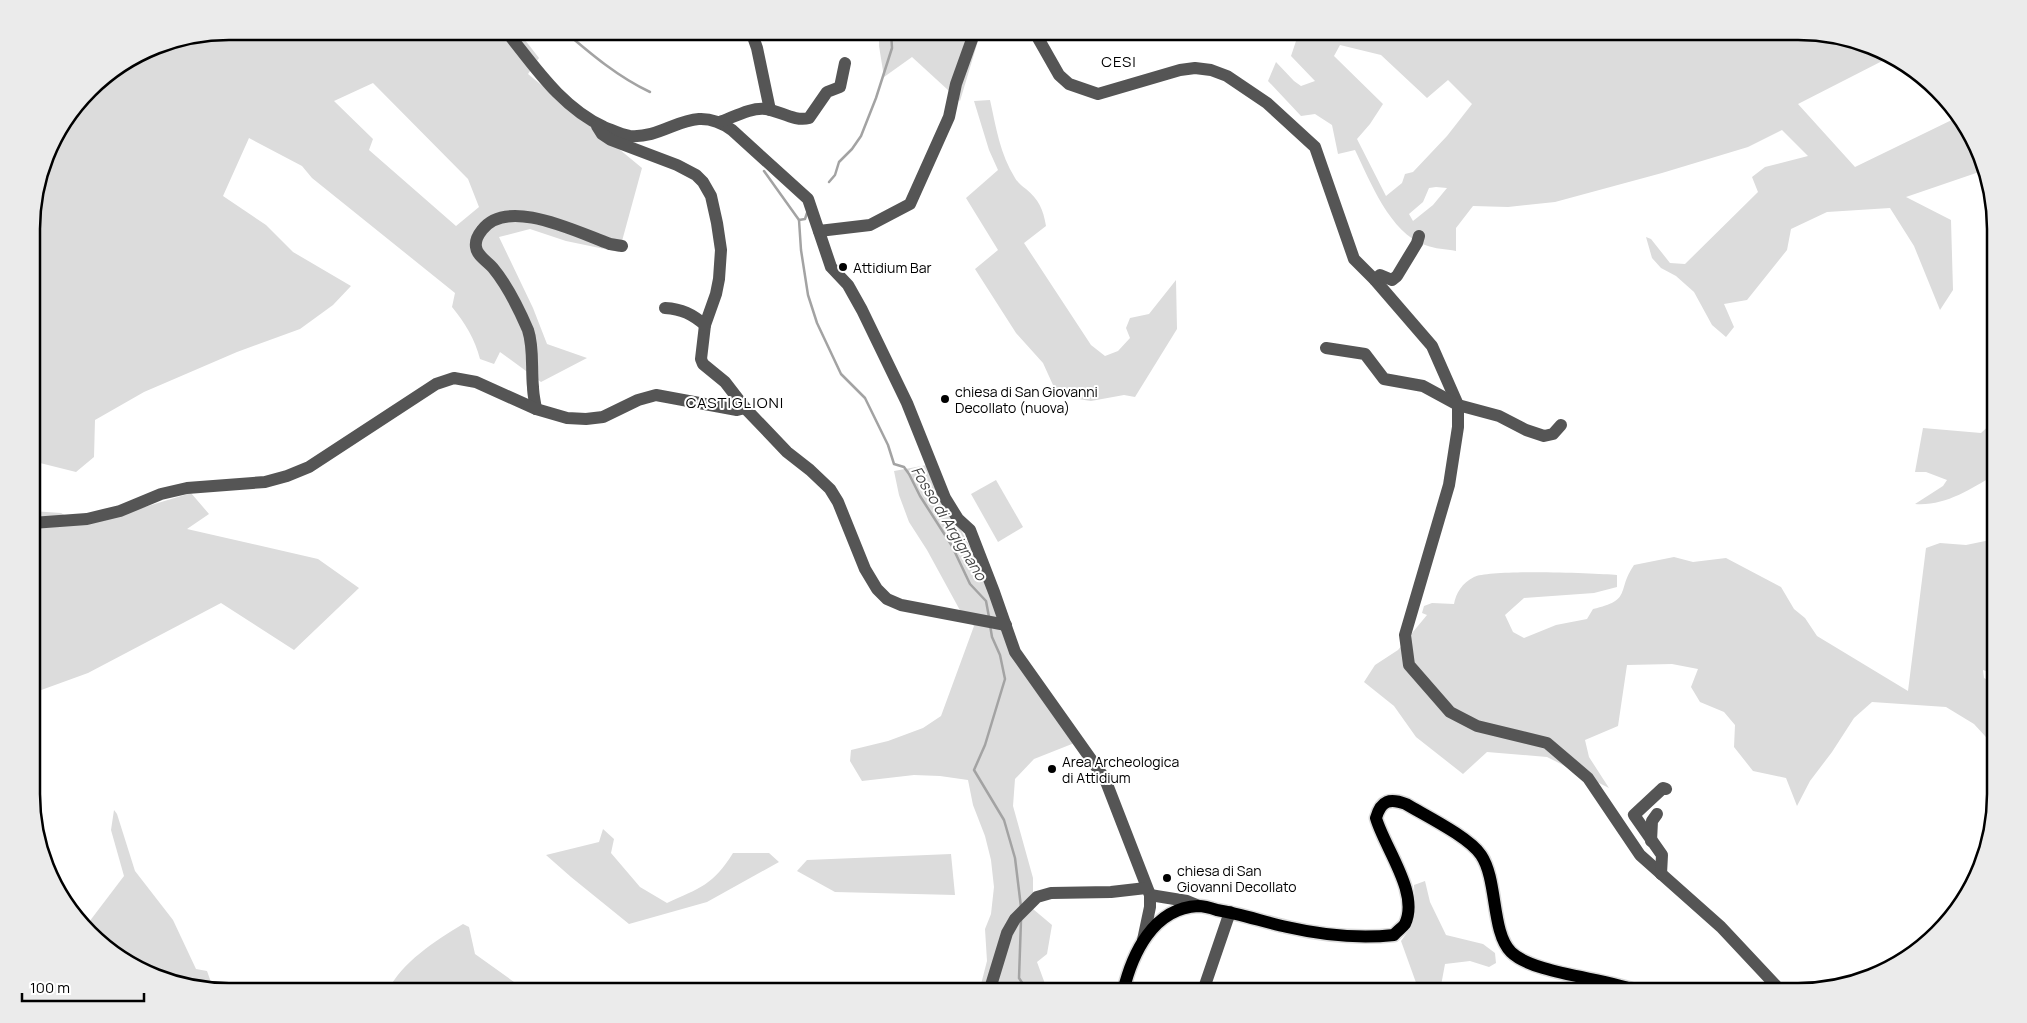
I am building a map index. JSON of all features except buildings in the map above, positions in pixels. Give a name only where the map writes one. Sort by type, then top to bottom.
[{"type":"main road","points":[[1126,983],[1134,958],[1143,940],[1155,926],[1182,910],[1199,906],[1330,935],[1394,935],[1404,926],[1408,915],[1408,899],[1397,865],[1376,818],[1378,809],[1384,803],[1396,800],[1406,804],[1468,842],[1481,854],[1487,869],[1501,934],[1510,951],[1526,963],[1605,983]]},
{"type":"street","points":[[513,40],[556,93],[595,123],[628,136],[640,136],[693,119],[720,122],[755,110],[770,110],[799,119],[809,118],[828,92],[840,86],[844,63]]},
{"type":"street","points":[[755,40],[758,48],[770,110]]},
{"type":"street","points":[[819,231],[870,225],[910,204],[949,117],[956,84],[972,40]]},
{"type":"street","points":[[1039,40],[1058,75],[1069,84],[1095,94],[1180,70],[1195,68],[1211,70],[1227,76],[1268,103],[1315,147],[1354,259],[1375,280],[1432,346],[1458,406],[1458,427],[1448,486],[1406,635],[1409,665],[1450,712],[1476,726],[1547,743],[1588,778],[1640,854],[1721,927],[1774,983]]},
{"type":"street","points":[[720,122],[732,130],[808,199],[831,267],[848,285],[883,352],[907,402],[945,498],[958,518],[970,530],[1003,624],[1015,652],[1105,779],[1151,896],[1165,910],[1166,918]]},
{"type":"street","points":[[595,123],[602,134],[611,140],[677,164],[696,174],[707,189],[717,223],[720,250],[719,279],[705,325],[703,364],[725,382],[745,408],[787,452],[830,489],[838,502],[865,569],[877,589],[887,599],[901,605],[1003,624]]},
{"type":"street","points":[[536,410],[531,343],[528,330],[504,282],[478,253],[475,246],[477,236],[485,226],[501,218],[520,215],[534,216],[610,244],[622,246]]},
{"type":"street","points":[[1375,280],[1380,276],[1392,280],[1397,276],[1417,243],[1419,236]]},
{"type":"street","points":[[665,308],[691,314],[705,325]]},
{"type":"street","points":[[1326,348],[1364,354],[1384,378],[1423,386],[1458,406],[1499,416],[1526,430],[1544,436],[1553,434],[1562,425]]},
{"type":"street","points":[[40,522],[87,519],[120,511],[161,494],[187,488],[264,482],[287,476],[309,467],[436,384],[454,378],[476,382],[536,410],[566,418],[586,419],[602,417],[638,400],[656,395],[737,410],[745,408]]},
{"type":"street","points":[[1661,874],[1662,855],[1634,815],[1663,788],[1666,789]]},
{"type":"street","points":[[1651,841],[1652,821],[1657,814]]},
{"type":"street","points":[[992,983],[1007,933],[1015,919],[1037,897],[1051,893],[1111,892],[1175,898],[1199,906]]},
{"type":"street","points":[[1143,940],[1151,896]]},
{"type":"street","points":[[1206,983],[1230,912]]},
{"type":"shaded area","points":[[216,40],[525,40],[539,58],[528,74],[642,168],[619,252],[566,241],[530,229],[499,237],[533,308],[547,344],[587,358],[541,382],[500,352],[494,364],[480,359],[469,332],[452,307],[455,293],[312,178],[302,166],[249,138],[223,196],[266,225],[293,252],[351,286],[333,305],[300,329],[237,352],[144,392],[95,420],[94,457],[76,472],[40,463],[40,216],[46,180],[59,145],[87,104],[114,79],[145,59],[180,46]],"holes":[[[373,83],[468,179],[479,207],[456,226],[369,150],[373,139],[334,101]]]},
{"type":"shaded area","points":[[879,40],[978,40],[960,101],[912,57],[884,77]]},
{"type":"shaded area","points":[[1296,40],[1811,40],[1847,46],[1871,54],[1884,60],[1798,104],[1855,167],[1952,120],[1968,145],[1978,172],[1906,197],[1951,220],[1953,290],[1940,310],[1914,246],[1890,208],[1827,212],[1791,229],[1787,250],[1747,300],[1724,304],[1734,327],[1726,337],[1712,325],[1694,292],[1676,276],[1661,268],[1652,258],[1646,237],[1651,239],[1670,263],[1685,264],[1758,192],[1752,177],[1765,167],[1808,156],[1782,130],[1748,147],[1555,202],[1508,207],[1473,206],[1456,228],[1456,251],[1425,245],[1413,239],[1391,218],[1382,205],[1355,150],[1338,154],[1332,125],[1315,114],[1301,116],[1268,81],[1276,62],[1301,86],[1315,81],[1291,56]],"holes":[[[1340,45],[1381,55],[1427,98],[1448,80],[1472,104],[1447,136],[1413,172],[1405,174],[1402,183],[1386,196],[1357,139],[1383,104],[1334,56]],[[1429,188],[1447,188],[1433,205],[1413,221],[1409,214],[1423,202]]]},
{"type":"shaded area","points":[[990,100],[999,140],[1010,169],[1017,181],[1037,201],[1045,220],[1046,226],[1024,243],[1091,345],[1105,356],[1118,351],[1130,338],[1126,328],[1130,318],[1149,314],[1176,280],[1177,329],[1135,397],[1124,395],[1091,401],[1058,396],[1043,363],[1016,333],[975,269],[998,250],[966,198],[998,170],[989,150],[974,101]]},
{"type":"shaded area","points":[[1923,428],[1981,433],[1987,428],[1987,479],[1947,500],[1915,504],[1943,486],[1947,480],[1926,472],[1915,472]]},
{"type":"shaded area","points":[[927,465],[980,566],[1019,652],[1082,740],[1034,759],[1015,779],[1013,806],[1033,878],[1033,909],[1052,925],[1047,954],[1037,962],[1045,983],[981,983],[987,961],[985,929],[991,914],[994,887],[991,860],[985,836],[973,805],[968,780],[914,775],[862,781],[850,761],[851,750],[888,741],[923,728],[941,716],[974,626],[962,614],[927,550],[909,522],[899,495],[894,471]]},
{"type":"shaded area","points":[[996,480],[1023,527],[998,542],[971,494]]},
{"type":"shaded area","points":[[191,493],[209,514],[187,529],[318,559],[359,588],[294,650],[221,603],[88,673],[40,690],[40,512],[61,513],[79,523],[115,516]]},
{"type":"shaded area","points":[[1987,541],[1987,671],[1983,670],[1984,678],[1987,680],[1987,738],[1974,724],[1946,707],[1872,702],[1854,718],[1810,781],[1797,806],[1786,778],[1753,771],[1734,747],[1735,725],[1724,712],[1700,702],[1691,687],[1698,669],[1672,664],[1627,665],[1618,726],[1585,740],[1589,757],[1609,788],[1547,757],[1487,752],[1463,774],[1416,737],[1394,706],[1364,682],[1375,665],[1398,650],[1427,615],[1422,613],[1424,606],[1432,603],[1454,604],[1460,589],[1474,577],[1521,572],[1617,575],[1617,587],[1594,593],[1524,598],[1505,615],[1513,632],[1524,638],[1556,625],[1587,619],[1593,609],[1606,606],[1619,598],[1634,565],[1674,557],[1693,562],[1726,558],[1781,587],[1794,609],[1805,618],[1817,636],[1908,691],[1926,548],[1940,543],[1966,545]]},
{"type":"shaded area","points":[[114,810],[117,814],[135,871],[173,920],[196,969],[207,971],[211,982],[180,977],[145,964],[114,944],[89,922],[124,876],[111,830]]},
{"type":"shaded area","points":[[603,829],[614,839],[611,853],[640,887],[667,903],[712,879],[733,853],[769,853],[779,862],[707,902],[629,924],[546,855],[599,842]]},
{"type":"shaded area","points":[[951,854],[955,895],[835,892],[797,871],[807,860]]},
{"type":"shaded area","points":[[1425,881],[1430,902],[1446,935],[1483,944],[1495,953],[1496,963],[1489,967],[1470,961],[1445,964],[1441,983],[1416,983],[1401,941],[1410,927],[1414,914],[1414,885]]},
{"type":"shaded area","points":[[463,924],[469,927],[475,954],[515,983],[392,983],[410,962]]},
{"type":"waterway","name":"Fosso di Argignano","points":[[575,40],[616,72],[650,92]]},
{"type":"waterway","points":[[829,182],[835,175],[839,162],[852,149],[861,136],[876,98],[892,48],[892,40]]},
{"type":"waterway","name":"Fosso di Argignano","points":[[764,171],[799,220],[801,250],[808,295],[817,323],[841,374],[865,398],[888,445],[894,464],[904,467],[909,474],[920,496],[952,546],[970,584],[986,601],[989,617]]},
{"type":"waterway","points":[[799,220],[805,219],[807,213]]},
{"type":"waterway","name":"Fosso di Argignano","points":[[990,625],[992,637],[1000,655],[1005,679],[985,745],[974,770],[1004,820],[1015,858],[1021,907]]},
{"type":"waterway","name":"Fosso di Argignano","points":[[1021,920],[1019,978],[1022,983]]},
{"type":"place","name":"Attidium Bar","points":[[843,267]]},
{"type":"place","name":"chiesa di San Giovanni Decollato (nuova)","points":[[945,399]]},
{"type":"place","name":"Area Archeologica di Attidium","points":[[1052,769]]},
{"type":"place","name":"chiesa di San Giovanni Decollato","points":[[1167,878]]},
{"type":"district","name":"CESI","points":[[1119,61]]},
{"type":"district","name":"CASTIGLIONI","points":[[735,402]]}]
